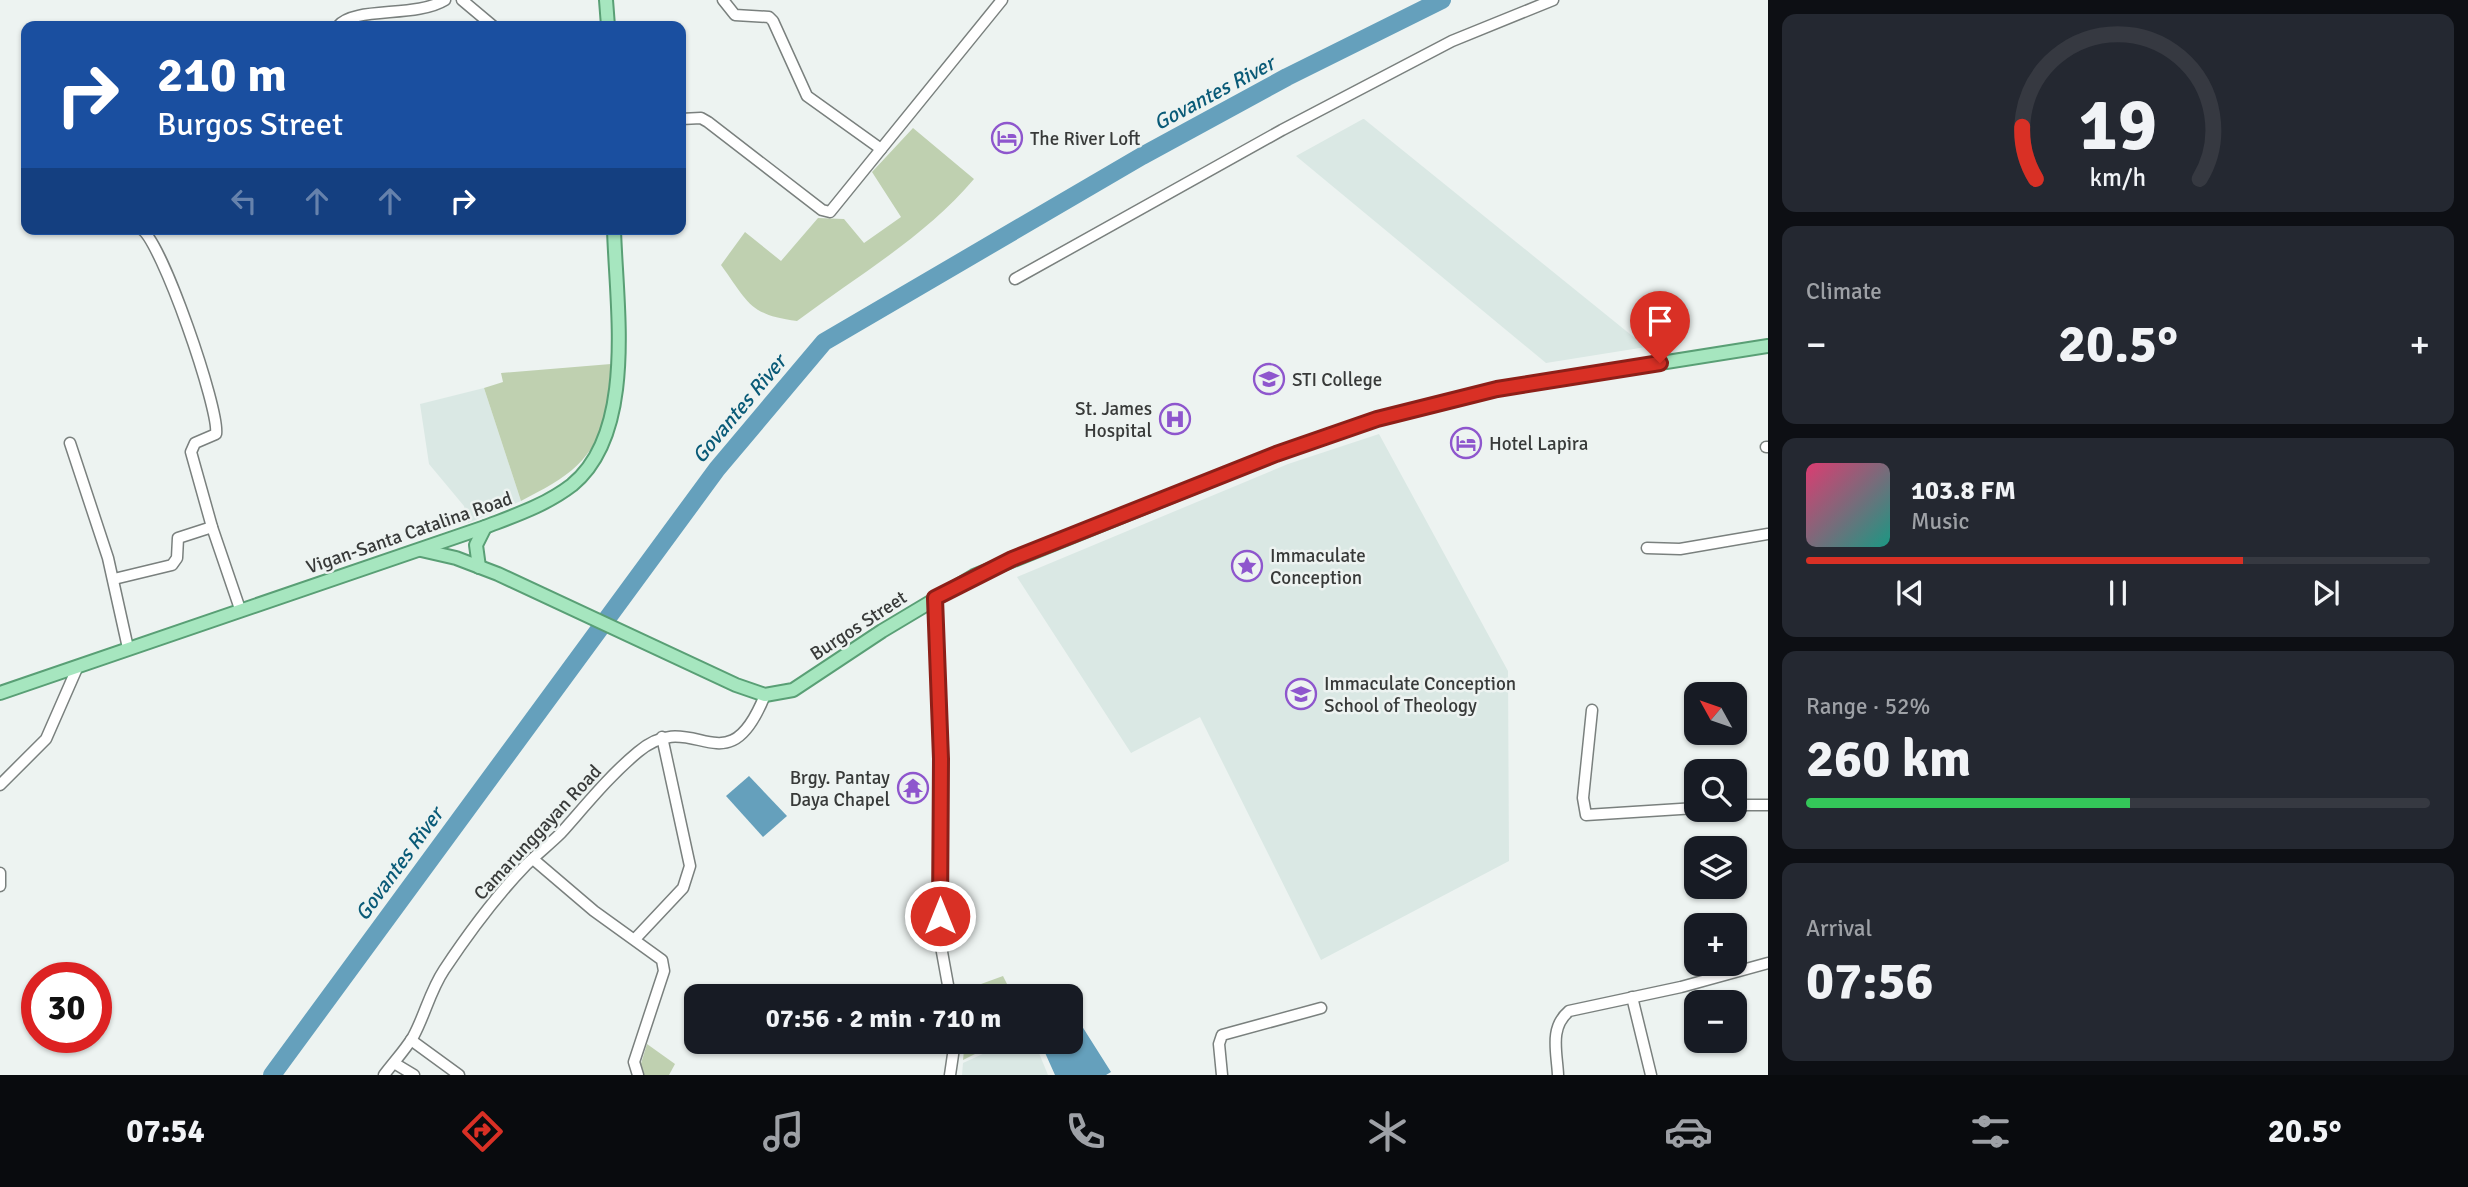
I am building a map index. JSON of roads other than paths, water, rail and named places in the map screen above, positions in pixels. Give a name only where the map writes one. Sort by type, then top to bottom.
[{"type":"main road","points":[[607,0],[608,21]]},
{"type":"main road","name":"Vigan-Santa Catalina Road","points":[[0,693],[421,550],[554,498],[591,466],[614,412],[618,366],[614,235]]},
{"type":"main road","name":"Burgos Street","points":[[765,695],[793,690],[935,598],[1012,559],[1276,454],[1377,419],[1497,389],[1768,346]]},
{"type":"main road","points":[[478,567],[476,545],[485,527]]},
{"type":"main road","points":[[421,550],[478,567],[765,695]]},
{"type":"street","points":[[345,21],[349,18],[422,10],[445,0]]},
{"type":"street","points":[[462,0],[487,21]]},
{"type":"street","points":[[723,0],[735,15],[773,20],[807,96],[881,149]]},
{"type":"street","points":[[686,119],[701,118],[708,122],[827,212],[832,211],[1002,0]]},
{"type":"street","points":[[1015,279],[1282,130],[1452,41],[1553,0]]},
{"type":"street","points":[[149,235],[183,313],[214,412],[216,435],[195,443],[191,452],[212,527],[240,610]]},
{"type":"street","points":[[70,443],[114,579],[128,648]]},
{"type":"street","points":[[114,579],[172,565],[177,558],[176,540],[212,527]]},
{"type":"street","points":[[1647,548],[1680,550],[1768,534]]},
{"type":"street","points":[[935,598],[941,759],[940,941],[948,984]]},
{"type":"street","points":[[0,785],[46,738],[78,666]]},
{"type":"street","points":[[635,939],[683,888],[690,866],[662,737],[682,734],[711,744],[729,741],[751,727],[765,695]]},
{"type":"street","points":[[1592,710],[1583,798],[1586,815],[1684,809]]},
{"type":"street","name":"Camarunggayan Road","points":[[384,1075],[411,1040],[429,995],[444,970],[508,885],[626,762],[662,737]]},
{"type":"street","points":[[1747,805],[1768,806]]},
{"type":"street","points":[[533,859],[594,911],[657,954],[664,966],[634,1062],[636,1074]]},
{"type":"street","points":[[0,873],[0,886]]},
{"type":"street","points":[[1558,1075],[1555,1035],[1564,1015],[1578,1008],[1768,963]]},
{"type":"street","points":[[1632,997],[1651,1075]]},
{"type":"street","points":[[1222,1075],[1219,1044],[1222,1035],[1321,1008]]},
{"type":"street","points":[[411,1040],[459,1075]]},
{"type":"street","points":[[950,1075],[953,1054]]},
{"type":"street","points":[[394,1063],[414,1075]]},
{"type":"water","points":[[749,776],[787,816],[763,837],[726,796]]},
{"type":"water","points":[[1083,1028],[1111,1072],[1106,1075],[1055,1075],[1046,1054],[1083,1054]]},
{"type":"waterway","name":"Govantes River","points":[[272,1075],[717,469],[824,342],[1142,156],[1287,77],[1442,0]]},
{"type":"place","name":"The River Loft","points":[[1007,138]]},
{"type":"place","name":"STI College","points":[[1269,379]]},
{"type":"place","name":"St. James Hospital","points":[[1175,419]]},
{"type":"place","name":"Hotel Lapira","points":[[1466,443]]},
{"type":"place","name":"Immaculate Conception","points":[[1247,566]]},
{"type":"place","name":"Immaculate Conception School of Theology","points":[[1301,694]]},
{"type":"place","name":"Brgy. Pantay Daya Chapel","points":[[913,788]]}]
